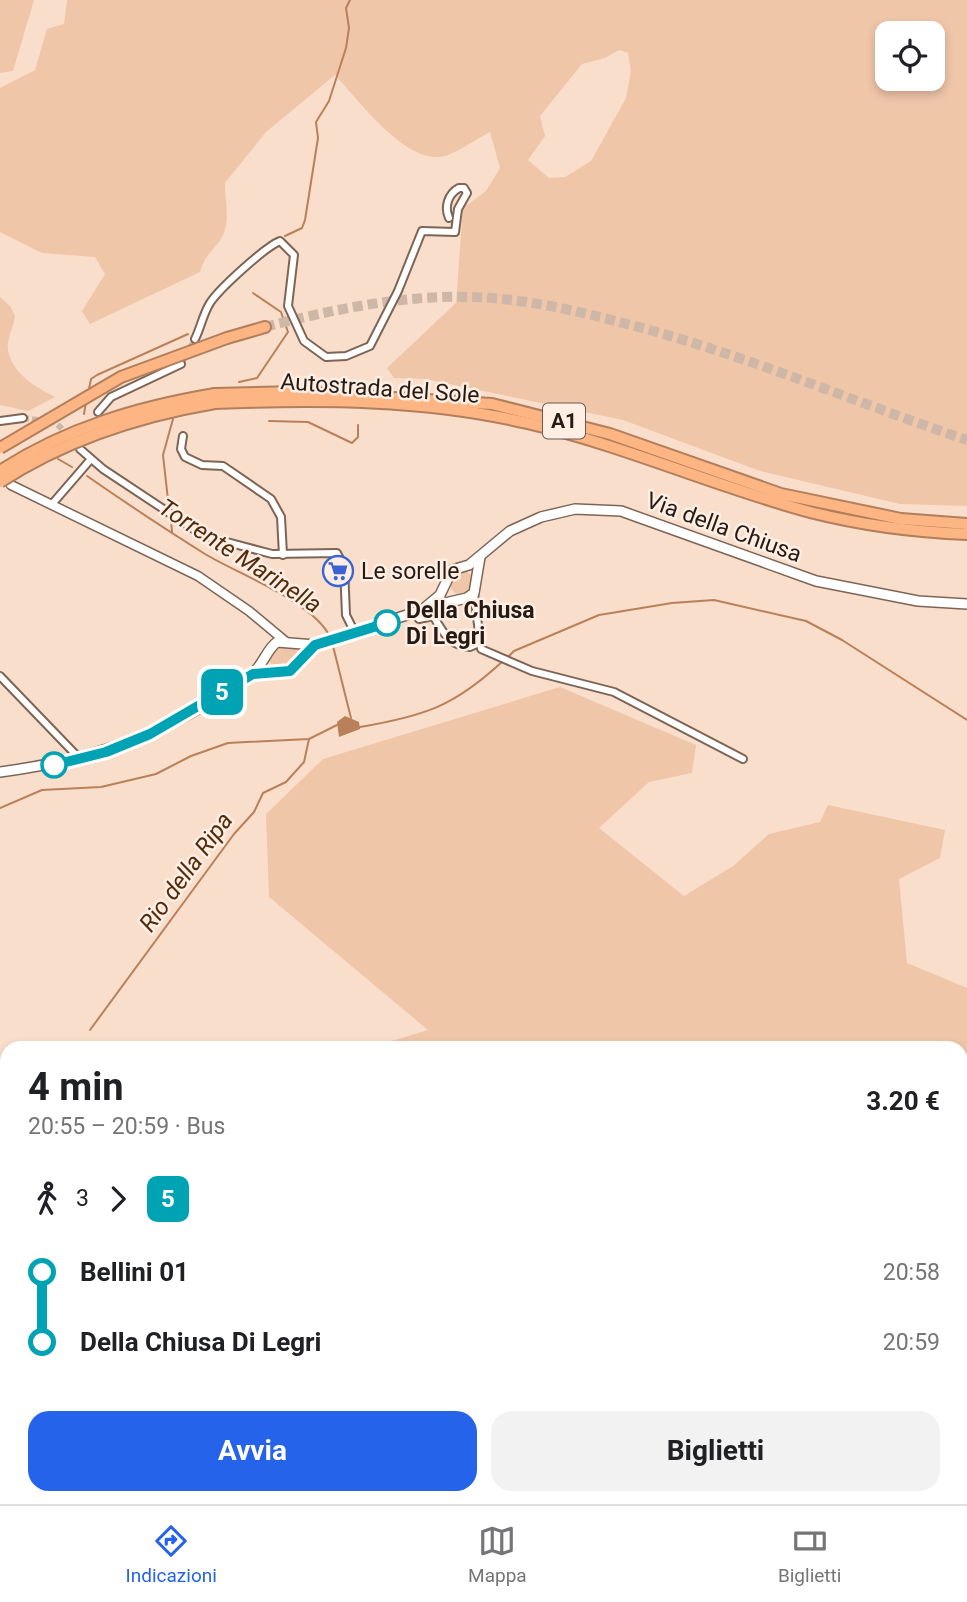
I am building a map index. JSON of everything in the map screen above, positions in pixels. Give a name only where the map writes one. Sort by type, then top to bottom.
[{"type":"highway","points":[[0,448],[121,377],[265,327]]},
{"type":"highway","name":"Autostrada del Sole","points":[[6,483],[66,445],[112,426],[215,398]]},
{"type":"highway","name":"Autostrada del Sole","points":[[0,471],[60,437],[112,417],[163,402],[215,398],[454,409],[526,422],[604,443],[813,513],[967,534]]},
{"type":"highway","name":"Autostrada del Sole","points":[[900,524],[967,524]]},
{"type":"main road","name":"Via della Chiusa","points":[[429,606],[445,585],[452,570],[464,567],[480,557],[510,531],[561,511],[605,509],[635,514],[771,567],[816,581],[918,601],[967,604]]},
{"type":"main road","points":[[474,593],[480,557]]},
{"type":"main road","points":[[464,567],[476,577]]},
{"type":"main road","points":[[445,585],[449,593],[461,599]]},
{"type":"main road","name":"Via della Chiusa","points":[[270,651],[289,642],[318,644],[474,593]]},
{"type":"main road","points":[[289,642],[298,650],[298,662]]},
{"type":"main road","name":"Via della Chiusa","points":[[253,674],[290,671],[318,644]]},
{"type":"main road","points":[[270,651],[272,666],[278,671]]},
{"type":"main road","points":[[0,772],[79,760],[150,734],[253,674],[270,651]]},
{"type":"street","points":[[195,339],[206,310],[219,291],[264,249],[280,241],[294,256],[287,294],[296,326],[304,341],[326,357],[346,356],[371,345],[398,291],[422,231],[455,232],[458,209],[467,193],[464,188],[451,194],[446,208],[449,218]]},
{"type":"street","points":[[98,412],[111,397],[181,364]]},
{"type":"street","points":[[0,421],[23,418]]},
{"type":"street","points":[[183,436],[181,449],[186,457],[202,465],[223,467],[271,499],[281,517],[283,555]]},
{"type":"street","points":[[80,449],[204,536],[283,555],[337,553],[344,567],[346,615],[355,633]]},
{"type":"street","points":[[53,503],[91,459]]},
{"type":"street","points":[[6,483],[53,503],[198,576],[289,642]]},
{"type":"street","points":[[474,593],[479,643],[485,651],[522,668],[614,692],[743,759]]},
{"type":"street","points":[[461,599],[474,607]]},
{"type":"street","points":[[414,613],[419,619],[433,616],[442,635],[450,641],[470,647],[479,643]]},
{"type":"street","points":[[264,624],[270,651]]},
{"type":"street","points":[[1,678],[77,753],[79,760]]},
{"type":"shaded area","points":[[0,0],[34,0],[13,71],[0,73]]},
{"type":"shaded area","points":[[67,0],[967,0],[967,506],[900,504],[760,471],[623,420],[425,379],[394,378],[387,368],[456,303],[463,208],[486,191],[500,168],[490,132],[448,155],[433,157],[401,143],[335,75],[266,132],[225,183],[227,219],[224,233],[206,258],[200,272],[90,324],[82,311],[105,274],[95,257],[42,253],[0,232],[0,88],[35,70],[47,29],[64,24]],"holes":[[[619,50],[628,53],[631,71],[626,98],[591,161],[565,177],[549,178],[528,160],[545,136],[540,116],[582,64],[605,58]]]},
{"type":"shaded area","points":[[0,297],[10,306],[15,316],[8,346],[14,366],[33,384],[55,397],[28,411],[0,405]]},
{"type":"shaded area","points":[[462,571],[473,578],[474,583],[467,594],[462,595],[451,588],[450,583],[457,572]]},
{"type":"shaded area","points":[[281,641],[298,650],[296,666],[275,669],[268,659]]},
{"type":"shaded area","points":[[560,687],[696,745],[692,773],[649,782],[599,828],[684,896],[733,866],[769,834],[820,822],[828,805],[945,830],[940,858],[899,879],[907,963],[967,988],[967,1041],[392,1041],[428,1030],[269,897],[266,814],[323,759]]},
{"type":"shaded area","points":[[345,716],[359,722],[360,729],[339,737],[337,722]]},
{"type":"waterway","points":[[285,236],[302,228],[305,220],[318,138],[316,122],[329,101],[346,48],[349,28],[346,8],[350,0]]},
{"type":"waterway","points":[[239,382],[257,378],[288,332],[281,312],[253,293]]},
{"type":"waterway","points":[[89,389],[91,379],[97,375],[188,334]]},
{"type":"waterway","points":[[84,414],[86,402]]},
{"type":"waterway","points":[[169,509],[163,455],[173,419]]},
{"type":"waterway","points":[[269,421],[308,422],[352,443],[358,437],[358,425]]},
{"type":"waterway","name":"Torrente Marinella","points":[[58,459],[72,467]]},
{"type":"waterway","name":"Torrente Marinella","points":[[87,476],[205,554],[292,601],[321,624],[330,637]]},
{"type":"waterway","points":[[171,519],[172,532]]},
{"type":"waterway","points":[[508,657],[514,651],[599,615],[672,603],[714,600],[806,621],[842,640],[967,720]]},
{"type":"waterway","name":"Torrente Marinella","points":[[332,642],[351,718]]},
{"type":"waterway","points":[[360,727],[438,707],[470,688],[504,660]]},
{"type":"waterway","points":[[0,808],[42,790],[101,787],[156,774],[191,756],[228,743],[309,739],[337,725]]},
{"type":"waterway","name":"Rio della Ripa","points":[[90,1030],[234,834],[254,812],[263,793],[286,782],[304,762],[309,739]]},
{"type":"tunnel","points":[[265,327],[340,310],[418,298],[469,297],[530,303],[611,320],[716,350],[967,440]]},
{"type":"tunnel","points":[[181,364],[195,339]]},
{"type":"tunnel","points":[[23,418],[55,422],[69,436]]},
{"type":"bus line","name":"5","points":[[54,765],[106,752],[132,742],[166,726],[253,674],[290,671],[315,645],[387,623]]},
{"type":"place","name":"Le sorelle","points":[[338,571]]},
{"type":"place","name":"Della Chiusa Di Legri","points":[[387,623]]}]
